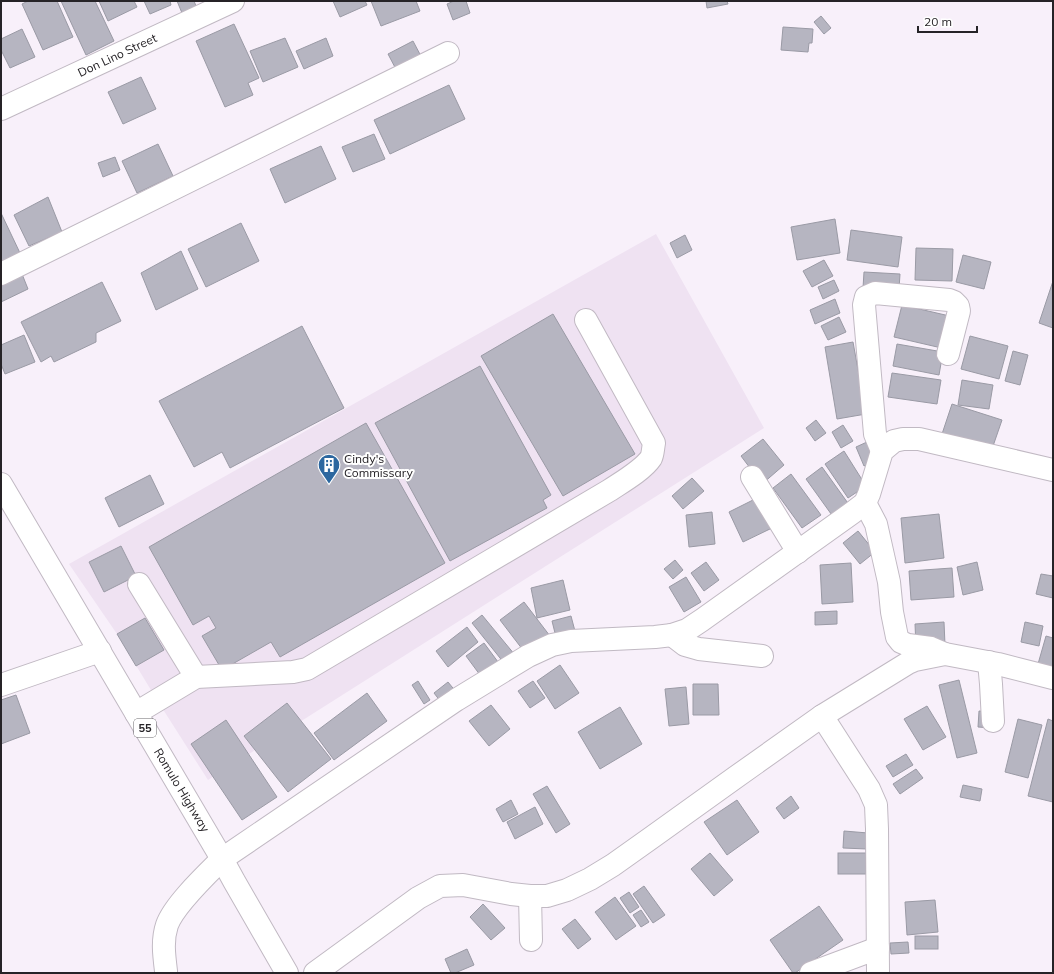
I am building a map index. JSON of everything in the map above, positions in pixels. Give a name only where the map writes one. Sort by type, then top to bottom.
[{"type":"main road","name":"Don Lino Street","points":[[3,103],[233,1]]},
{"type":"main road","points":[[1,274],[448,53]]},
{"type":"main road","points":[[882,451],[875,434],[871,402],[864,305],[866,297],[875,293],[949,300],[954,302],[958,306],[959,311],[948,354]]},
{"type":"main road","points":[[136,713],[196,677],[293,672],[307,669],[603,494],[642,467],[651,458],[654,443],[586,320]]},
{"type":"main road","points":[[166,971],[163,947],[167,924],[175,911],[196,885],[222,859],[456,700],[528,656],[552,645],[571,641],[655,638],[672,635],[687,630],[865,503],[882,451],[894,441],[903,439],[919,440],[1053,470]]},
{"type":"main road","points":[[752,477],[798,552]]},
{"type":"main road","name":"Romulo Highway","points":[[1,484],[222,859],[287,973]]},
{"type":"main road","points":[[865,503],[876,524],[889,582],[892,612],[897,637],[901,642],[908,645],[931,648],[945,654],[989,662],[1053,678]]},
{"type":"main road","points":[[139,584],[196,677]]},
{"type":"main road","points":[[672,635],[685,644],[699,649],[762,656]]},
{"type":"main road","points":[[1,685],[100,651]]},
{"type":"main road","points":[[315,973],[418,898],[440,886],[463,885],[530,896],[546,896],[567,890],[590,879],[613,865],[822,716],[908,663],[915,660],[945,654]]},
{"type":"main road","points":[[989,662],[992,684],[993,721]]},
{"type":"main road","points":[[822,716],[869,790],[876,805],[878,829],[878,973]]},
{"type":"main road","points":[[530,896],[531,940]]},
{"type":"main road","points":[[811,973],[878,948]]},
{"type":"shaded area","points":[[656,234],[764,428],[208,780],[117,634],[69,564]]},
{"type":"building","points":[[28,1],[57,1],[73,37],[43,50],[22,4]]},
{"type":"building","points":[[61,1],[95,1],[114,41],[86,55]]},
{"type":"building","points":[[99,1],[134,1],[137,7],[108,21]]},
{"type":"building","points":[[144,1],[170,1],[171,5],[150,14]]},
{"type":"building","points":[[177,1],[194,1],[196,6],[182,13]]},
{"type":"building","points":[[333,1],[365,1],[367,5],[340,17]]},
{"type":"building","points":[[371,1],[416,1],[420,11],[381,26]]},
{"type":"building","points":[[454,1],[466,1],[470,13],[453,20],[447,4]]},
{"type":"building","points":[[706,1],[727,1],[728,4],[707,8]]},
{"type":"building","points":[[821,16],[831,28],[824,34],[814,22]]},
{"type":"building","points":[[234,24],[259,78],[248,83],[253,95],[225,107],[196,41]]},
{"type":"building","points":[[783,27],[813,29],[812,43],[809,43],[808,52],[781,50]]},
{"type":"building","points":[[22,29],[35,57],[10,68],[1,50],[1,39]]},
{"type":"building","points":[[285,38],[298,67],[263,82],[250,51]]},
{"type":"building","points":[[326,38],[333,56],[304,69],[296,51]]},
{"type":"building","points":[[413,41],[423,60],[398,73],[388,54]]},
{"type":"building","points":[[141,77],[156,109],[123,124],[108,92]]},
{"type":"building","points":[[449,85],[465,119],[390,154],[374,120]]},
{"type":"building","points":[[374,134],[385,159],[353,172],[342,147]]},
{"type":"building","points":[[158,144],[173,176],[137,193],[122,161]]},
{"type":"building","points":[[321,146],[336,179],[285,203],[270,169]]},
{"type":"building","points":[[115,157],[120,170],[103,177],[98,163]]},
{"type":"building","points":[[48,197],[62,232],[29,246],[14,215]]},
{"type":"building","points":[[1,213],[20,253],[1,262]]},
{"type":"building","points":[[835,219],[840,253],[797,260],[791,227]]},
{"type":"building","points":[[241,223],[259,261],[206,287],[188,249]]},
{"type":"building","points":[[851,230],[902,237],[898,267],[847,260]]},
{"type":"building","points":[[685,235],[692,250],[677,258],[670,243]]},
{"type":"building","points":[[916,248],[953,249],[952,281],[915,280]]},
{"type":"building","points":[[181,251],[198,289],[156,310],[141,273]]},
{"type":"building","points":[[963,255],[991,262],[984,289],[956,282]]},
{"type":"building","points":[[824,260],[833,276],[812,287],[803,271]]},
{"type":"building","points":[[864,272],[900,274],[899,289],[863,288]]},
{"type":"building","points":[[22,274],[28,289],[1,302],[1,283]]},
{"type":"building","points":[[834,280],[839,291],[823,299],[818,287]]},
{"type":"building","points":[[1053,281],[1053,328],[1039,323]]},
{"type":"building","points":[[102,282],[121,321],[96,333],[96,342],[54,362],[51,356],[41,362],[21,322]]},
{"type":"building","points":[[835,299],[840,313],[815,324],[810,310]]},
{"type":"building","points":[[902,305],[954,317],[946,349],[894,337]]},
{"type":"building","points":[[553,314],[635,454],[563,496],[481,356]]},
{"type":"building","points":[[839,317],[846,332],[828,340],[821,326]]},
{"type":"building","points":[[302,326],[344,408],[230,468],[222,452],[194,467],[159,401]]},
{"type":"building","points":[[24,335],[35,362],[5,374],[1,364],[1,345]]},
{"type":"building","points":[[970,336],[1008,346],[999,379],[961,369]]},
{"type":"building","points":[[853,342],[866,414],[837,419],[825,347]]},
{"type":"building","points":[[897,344],[943,352],[939,375],[893,366]]},
{"type":"building","points":[[1013,351],[1028,355],[1020,385],[1005,381]]},
{"type":"building","points":[[480,366],[551,495],[543,500],[547,508],[450,561],[375,423]]},
{"type":"building","points":[[892,373],[941,380],[937,404],[888,397]]},
{"type":"building","points":[[962,380],[993,385],[989,409],[958,405]]},
{"type":"building","points":[[952,404],[1002,420],[992,449],[942,434]]},
{"type":"building","points":[[816,420],[826,433],[815,441],[806,428]]},
{"type":"building","name":"Cindy's Commissary","points":[[366,423],[445,563],[280,657],[271,642],[222,670],[202,636],[216,628],[209,616],[193,625],[149,547]]},
{"type":"building","points":[[843,425],[853,441],[841,448],[832,432]]},
{"type":"building","points":[[763,439],[784,465],[762,484],[741,456]]},
{"type":"building","points":[[867,442],[875,461],[864,466],[856,447]]},
{"type":"building","points":[[844,451],[866,486],[848,498],[825,464]]},
{"type":"building","points":[[822,467],[850,506],[834,518],[806,479]]},
{"type":"building","points":[[791,474],[821,515],[802,528],[773,488]]},
{"type":"building","points":[[150,475],[164,504],[119,527],[105,498]]},
{"type":"building","points":[[692,478],[704,491],[683,509],[672,496]]},
{"type":"building","points":[[757,498],[772,528],[743,542],[729,512]]},
{"type":"building","points":[[712,512],[715,544],[689,547],[686,515]]},
{"type":"building","points":[[939,514],[944,558],[905,563],[901,518]]},
{"type":"building","points":[[858,531],[875,552],[860,564],[843,543]]},
{"type":"building","points":[[121,546],[136,576],[104,592],[89,562]]},
{"type":"building","points":[[675,560],[683,570],[673,579],[664,569]]},
{"type":"building","points":[[706,562],[719,580],[704,591],[691,573]]},
{"type":"building","points":[[977,562],[983,590],[963,595],[957,567]]},
{"type":"building","points":[[851,563],[853,602],[822,604],[820,565]]},
{"type":"building","points":[[952,568],[954,597],[911,600],[909,571]]},
{"type":"building","points":[[1041,574],[1053,576],[1053,598],[1036,594]]},
{"type":"building","points":[[686,577],[701,602],[684,612],[669,587]]},
{"type":"building","points":[[563,580],[570,610],[537,618],[531,588]]},
{"type":"building","points":[[524,602],[550,636],[526,654],[500,620]]},
{"type":"building","points":[[837,611],[837,624],[815,625],[815,612]]},
{"type":"building","points":[[482,615],[515,655],[504,663],[472,623]]},
{"type":"building","points":[[571,616],[576,635],[557,641],[552,621]]},
{"type":"building","points":[[145,618],[164,650],[136,666],[117,634]]},
{"type":"building","points":[[944,622],[945,645],[916,647],[915,624]]},
{"type":"building","points":[[1025,622],[1043,626],[1039,646],[1021,642]]},
{"type":"building","points":[[467,627],[478,642],[448,667],[436,651]]},
{"type":"building","points":[[1046,636],[1053,638],[1053,668],[1038,664]]},
{"type":"building","points":[[484,643],[501,666],[483,679],[466,656]]},
{"type":"building","points":[[560,665],[579,693],[555,709],[537,681]]},
{"type":"building","points":[[959,680],[977,753],[957,758],[939,685]]},
{"type":"building","points":[[418,681],[430,700],[424,704],[412,685]]},
{"type":"building","points":[[533,681],[545,698],[530,708],[518,691]]},
{"type":"building","points":[[448,682],[461,698],[447,710],[434,693]]},
{"type":"building","points":[[693,684],[718,684],[719,715],[693,715]]},
{"type":"building","points":[[686,687],[689,724],[669,726],[665,689]]},
{"type":"building","points":[[367,693],[387,721],[334,760],[314,733]]},
{"type":"building","points":[[16,695],[30,733],[1,744],[1,700]]},
{"type":"building","points":[[287,703],[331,759],[288,792],[244,736]]},
{"type":"building","points":[[491,705],[510,729],[489,746],[469,721]]},
{"type":"building","points":[[927,706],[946,737],[923,750],[904,719]]},
{"type":"building","points":[[620,707],[642,744],[600,769],[578,732]]},
{"type":"building","points":[[979,711],[994,712],[992,728],[978,727]]},
{"type":"building","points":[[1018,719],[1042,725],[1028,778],[1005,772]]},
{"type":"building","points":[[1048,719],[1053,721],[1053,802],[1028,796]]},
{"type":"building","points":[[226,720],[277,797],[242,820],[191,744]]},
{"type":"building","points":[[906,754],[913,765],[893,777],[886,766]]},
{"type":"building","points":[[916,769],[923,778],[900,794],[893,784]]},
{"type":"building","points":[[963,785],[982,789],[980,801],[960,797]]},
{"type":"building","points":[[547,786],[570,824],[556,833],[533,794]]},
{"type":"building","points":[[791,796],[799,808],[784,819],[776,808]]},
{"type":"building","points":[[511,800],[518,814],[503,822],[496,809]]},
{"type":"building","points":[[737,800],[759,832],[727,855],[704,822]]},
{"type":"building","points":[[535,807],[543,824],[515,839],[507,822]]},
{"type":"building","points":[[844,831],[868,833],[867,849],[843,848]]},
{"type":"building","points":[[710,853],[733,880],[714,896],[691,869]]},
{"type":"building","points":[[838,853],[866,853],[866,874],[838,874]]},
{"type":"building","points":[[644,886],[665,915],[653,923],[633,894]]},
{"type":"building","points":[[629,892],[639,907],[630,913],[620,898]]},
{"type":"building","points":[[615,897],[636,926],[616,940],[595,912]]},
{"type":"building","points":[[935,900],[938,932],[907,935],[905,902]]},
{"type":"building","points":[[483,904],[505,928],[491,940],[470,917]]},
{"type":"building","points":[[819,906],[843,940],[793,973],[770,940]]},
{"type":"building","points":[[641,910],[649,922],[641,927],[633,915]]},
{"type":"building","points":[[575,919],[591,939],[578,949],[562,929]]},
{"type":"building","points":[[915,936],[938,936],[938,949],[915,949]]},
{"type":"building","points":[[908,942],[909,953],[891,954],[890,943]]},
{"type":"building","points":[[467,949],[474,965],[455,973],[451,973],[445,959]]},
{"type":"place","name":"Cindy's Commissary","points":[[329,484]]}]
